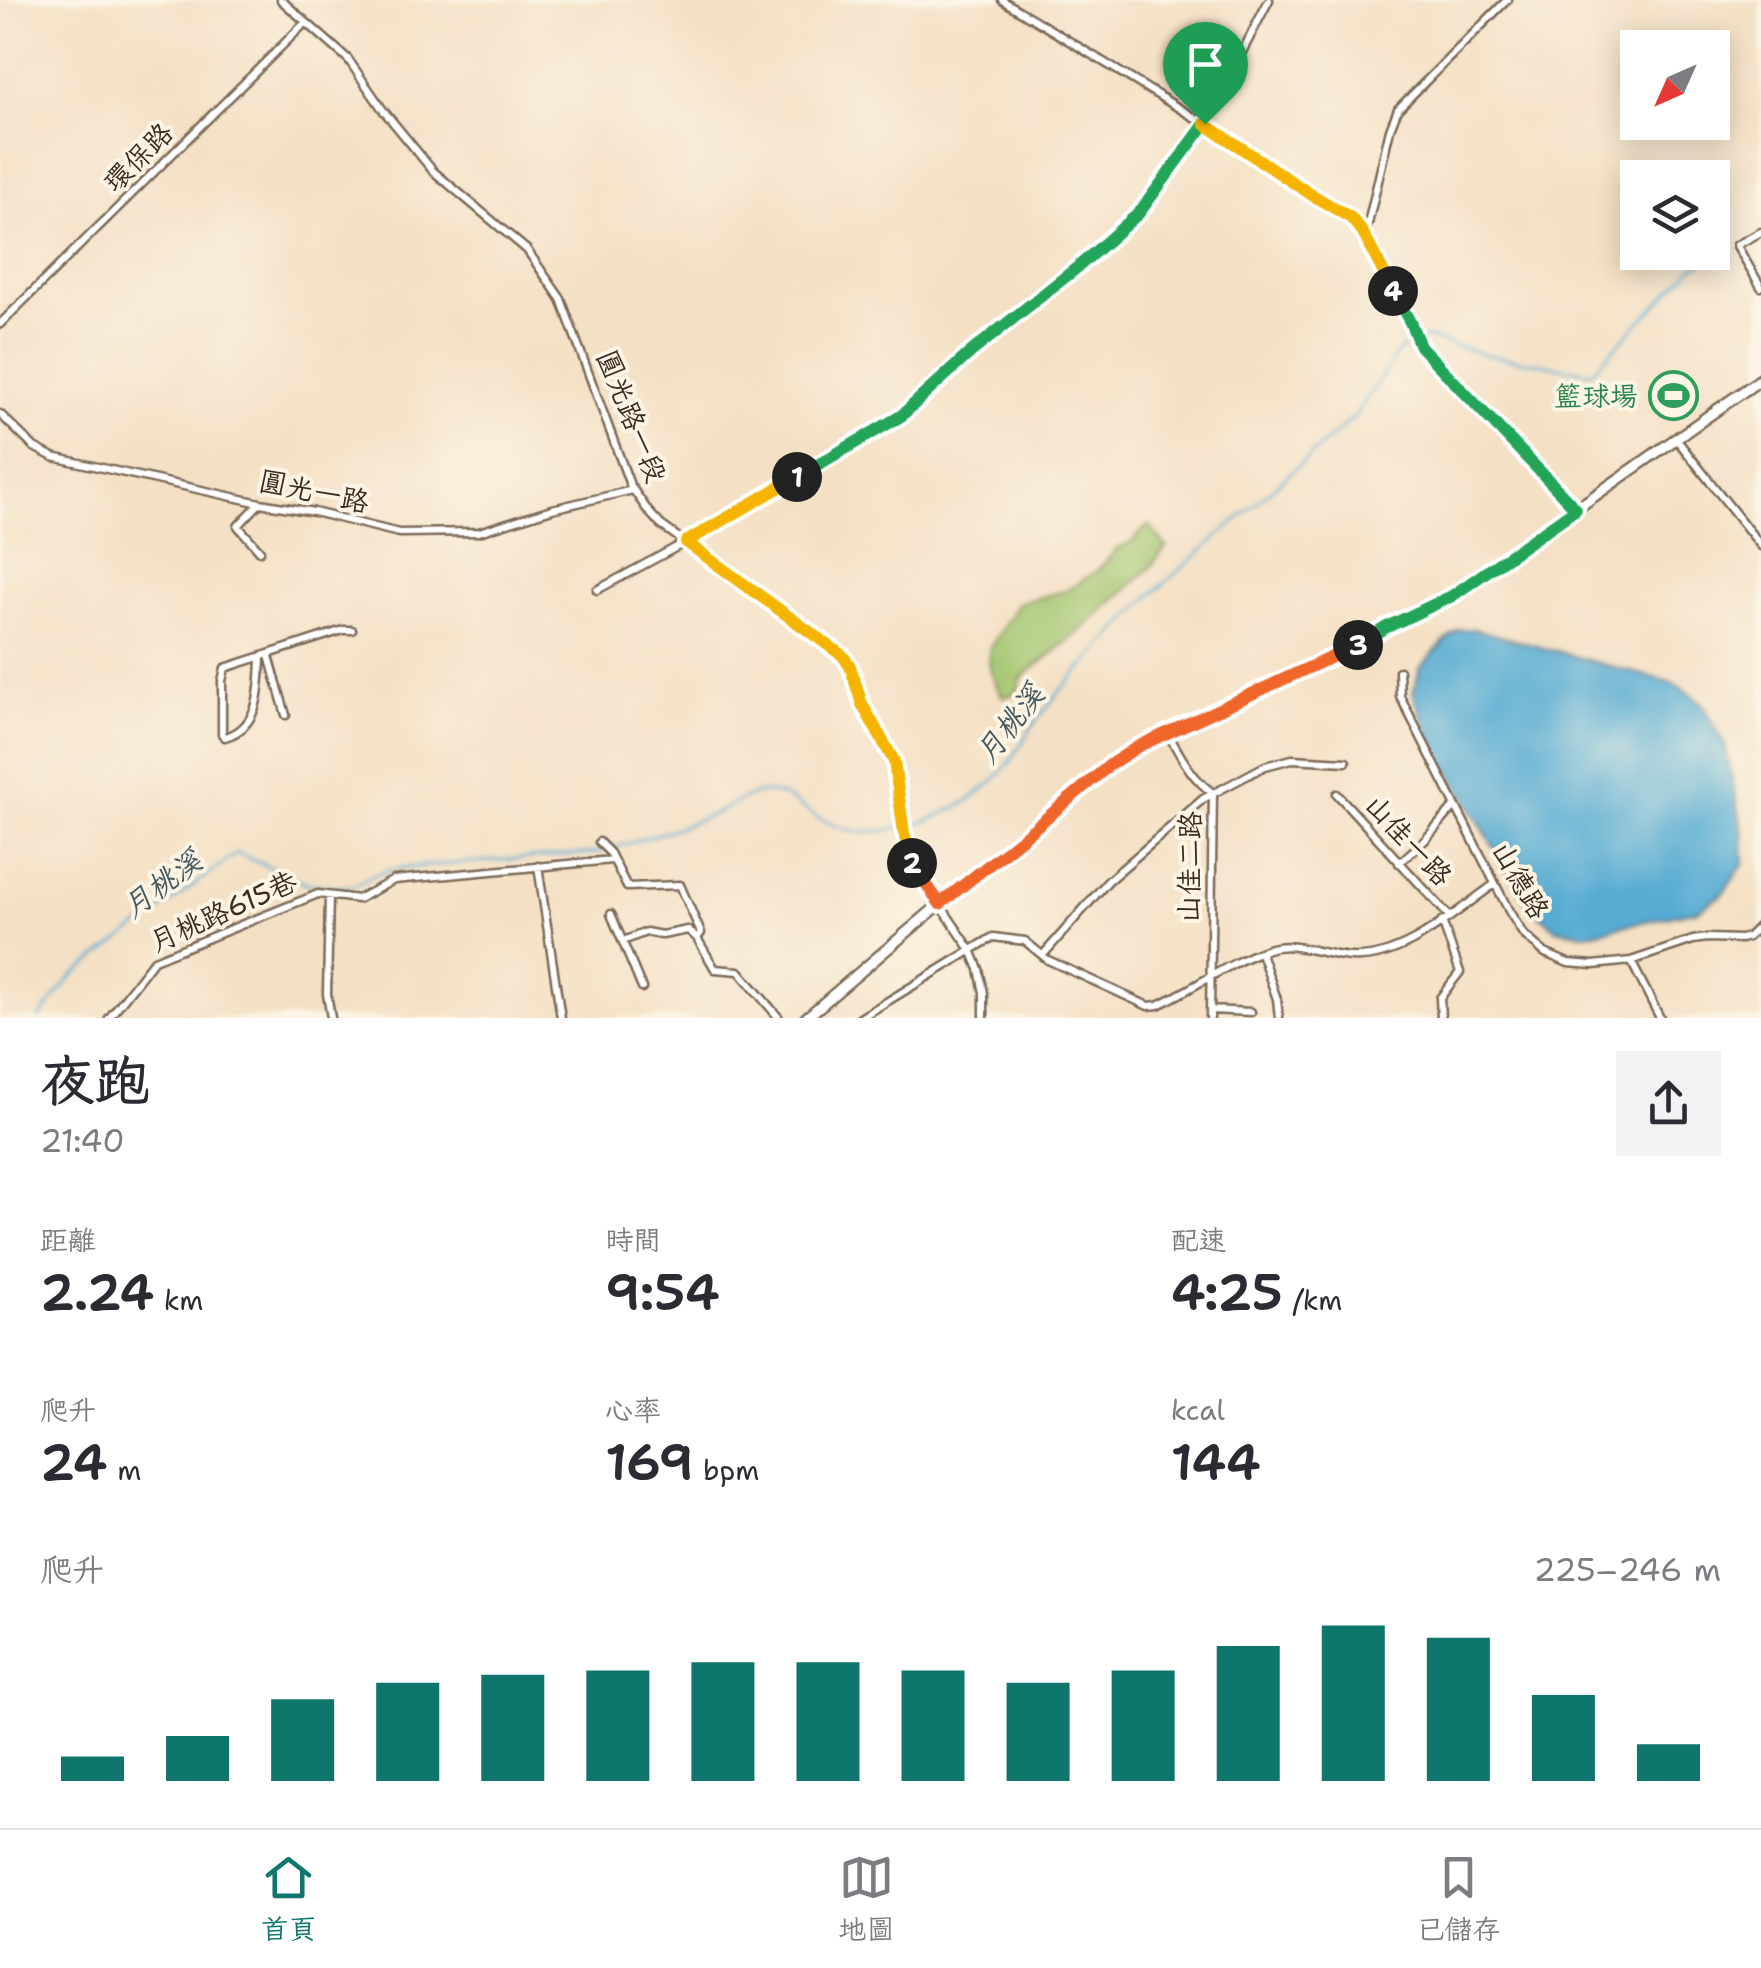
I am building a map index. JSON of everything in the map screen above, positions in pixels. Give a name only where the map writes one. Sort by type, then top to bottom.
[{"type":"street","name":"圓光路一段","points":[[280,0],[348,59],[433,171],[527,250],[561,298],[633,490],[662,524],[843,656],[850,666],[862,704],[894,761],[911,862],[970,950],[984,993],[984,1018]]},
{"type":"street","points":[[1002,0],[1346,214],[1363,233],[1420,346],[1576,509]]},
{"type":"street","points":[[597,590],[901,416],[971,352],[1079,266],[1139,213],[1205,124],[1269,0]]},
{"type":"street","points":[[1363,233],[1398,109],[1507,0]]},
{"type":"street","name":"環保路","points":[[0,324],[306,22]]},
{"type":"street","points":[[1761,232],[1737,246],[1761,287]]},
{"type":"street","points":[[806,1018],[1111,764],[1139,746],[1357,646],[1452,596],[1761,379]]},
{"type":"street","name":"圓光一路","points":[[0,414],[34,447],[53,457],[399,533],[480,532],[552,509],[633,490]]},
{"type":"street","points":[[1677,440],[1761,546]]},
{"type":"street","points":[[260,503],[238,526],[260,551]]},
{"type":"street","points":[[265,657],[254,714],[234,734],[225,737],[222,670],[352,630]]},
{"type":"street","points":[[265,657],[286,716]]},
{"type":"street","name":"山德路","points":[[1399,671],[1400,696],[1494,884],[1523,934],[1544,953],[1568,963],[1631,961],[1693,940],[1741,939],[1761,924]]},
{"type":"street","name":"山佳二路","points":[[1168,732],[1188,768],[1213,793],[1210,1014]]},
{"type":"street","points":[[1043,955],[1108,881],[1192,806],[1266,766],[1292,759],[1346,762]]},
{"type":"street","name":"山佳一路","points":[[1337,794],[1446,918],[1460,972],[1440,998],[1440,1018]]},
{"type":"street","points":[[1400,862],[1426,840],[1455,806]]},
{"type":"street","points":[[599,842],[627,886],[680,885],[701,933],[697,938]]},
{"type":"street","name":"月桃路615巷","points":[[109,1018],[154,960],[318,894],[358,899],[394,880],[611,857]]},
{"type":"street","points":[[538,866],[560,1018]]},
{"type":"street","points":[[860,1018],[993,937],[1025,941],[1048,960],[1148,1006],[1158,1005],[1271,948],[1363,957],[1406,946],[1494,884]]},
{"type":"street","points":[[329,896],[327,994],[331,1018]]},
{"type":"street","points":[[611,914],[642,988]]},
{"type":"street","points":[[622,941],[646,932],[662,935],[688,930],[697,938],[714,970],[739,971],[779,1018]]},
{"type":"street","points":[[1261,952],[1277,999],[1279,1018]]},
{"type":"street","points":[[1631,961],[1660,1018]]},
{"type":"street","points":[[1210,1014],[1252,1012]]},
{"type":"green space","points":[[1149,525],[1166,547],[1149,569],[1022,677],[1014,694],[1003,697],[990,668],[990,648],[1018,603],[1065,591],[1079,583]]},
{"type":"water","points":[[1474,629],[1676,684],[1701,702],[1725,744],[1743,833],[1744,863],[1723,894],[1698,910],[1584,934],[1557,929],[1528,905],[1431,741],[1413,693],[1420,668],[1444,642],[1458,630]]},
{"type":"waterway","name":"月桃溪","points":[[909,825],[967,802],[991,783],[1060,691],[1149,597],[1354,417],[1401,348],[1415,339],[1429,338],[1482,354],[1591,372],[1693,268],[1734,249]]},
{"type":"waterway","name":"月桃溪","points":[[610,849],[689,824],[763,793],[785,797],[851,831],[901,827]]},
{"type":"waterway","name":"月桃溪","points":[[39,1018],[72,976],[237,853],[308,884],[337,887],[401,868],[603,852]]},
{"type":"place","name":"籃球場","points":[[1673,396]]},
{"type":"route","points":[[1205,124],[1351,218],[1363,233],[1420,346],[1576,509],[1452,596],[1357,646],[1139,746],[1111,764],[940,904],[911,862],[894,761],[862,704],[843,656],[686,542],[901,416],[971,352],[1139,213],[1205,124]]}]
